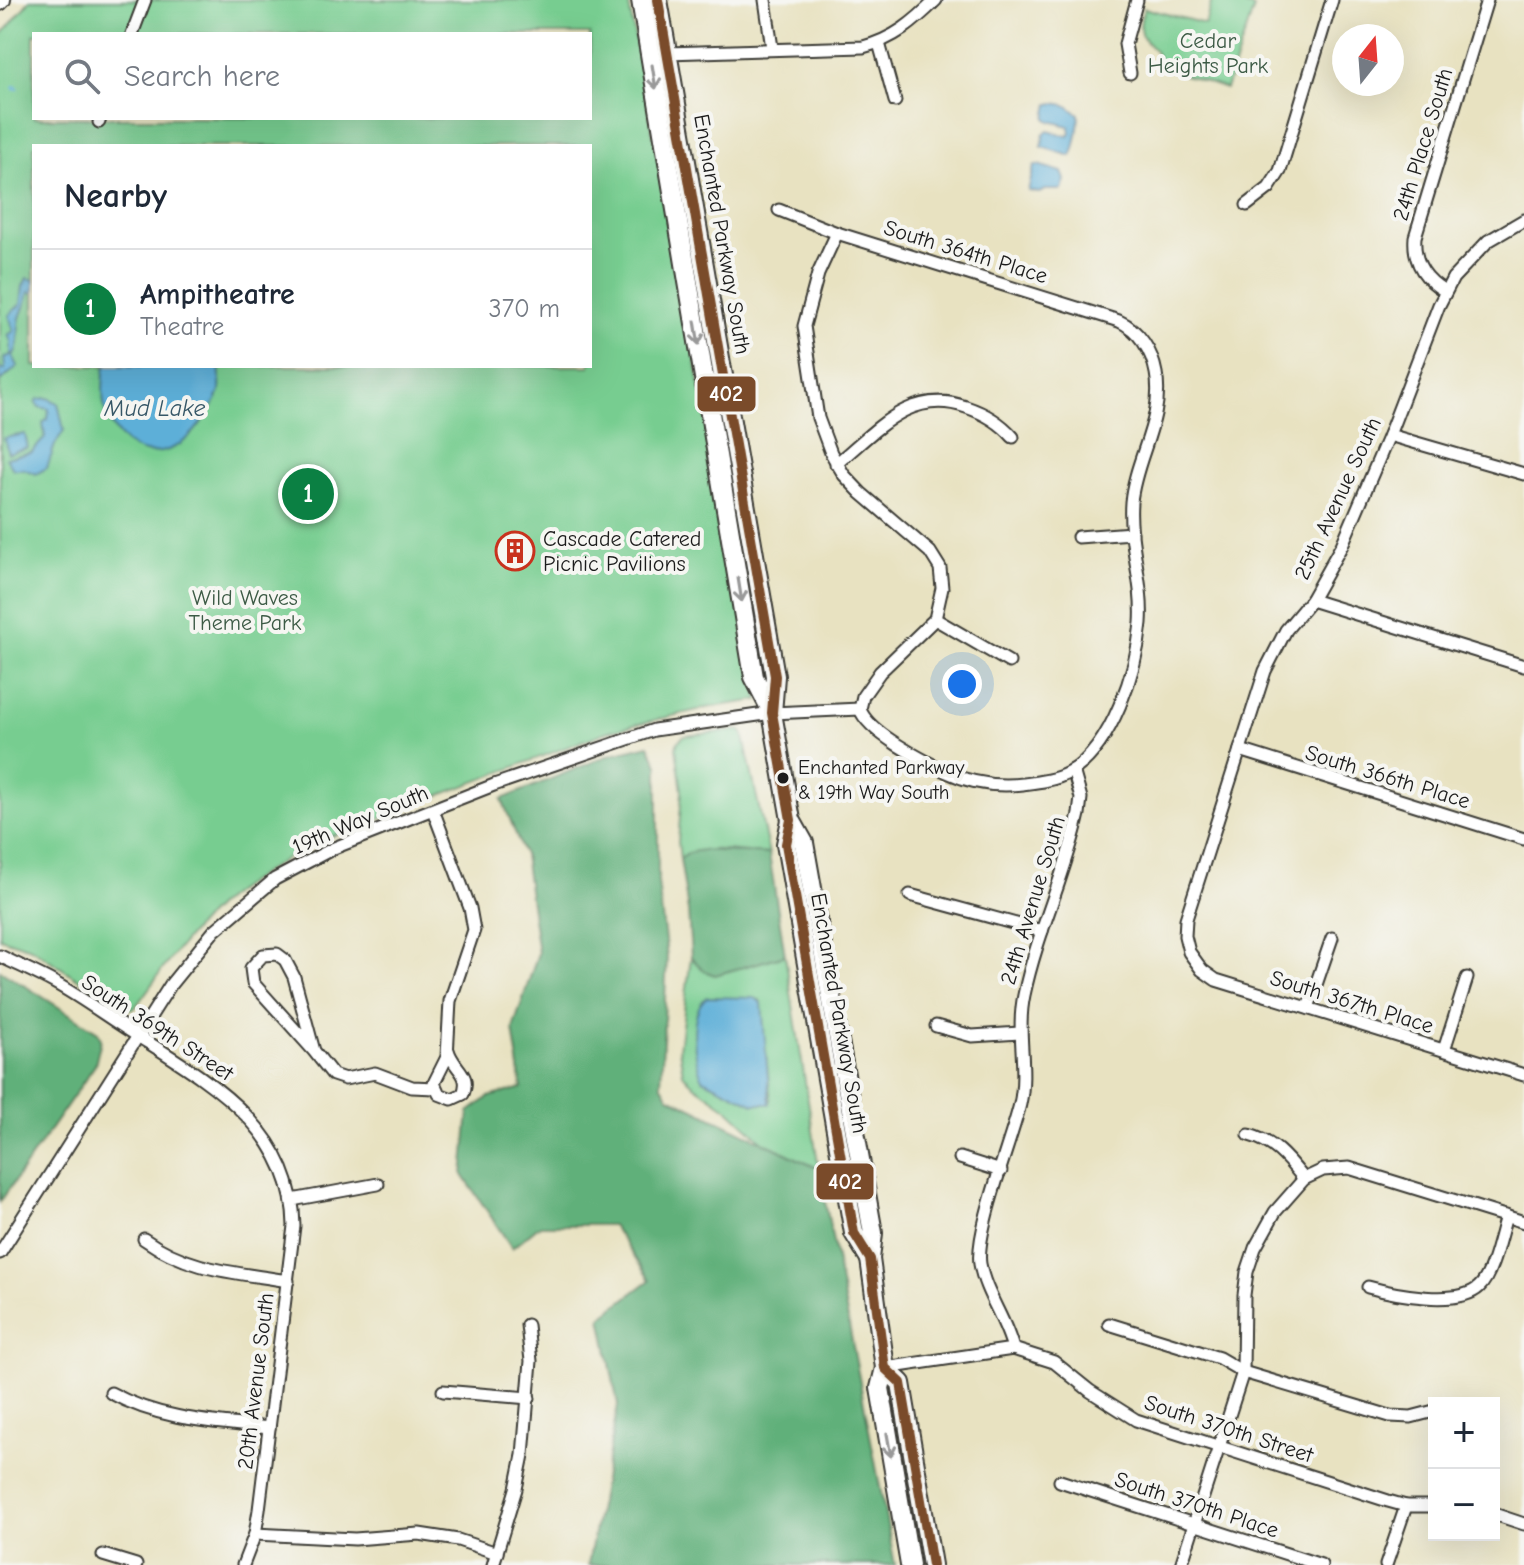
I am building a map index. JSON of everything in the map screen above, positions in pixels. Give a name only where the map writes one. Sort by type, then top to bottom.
[{"type":"main road","name":"Enchanted Parkway South","points":[[641,0],[754,677],[772,713]]},
{"type":"main road","points":[[648,0],[654,38],[658,49],[667,53]]},
{"type":"main road","name":"Enchanted Parkway South","points":[[658,0],[775,676],[772,713],[791,820],[804,843],[873,1233],[870,1259],[885,1368],[880,1388],[910,1565]]},
{"type":"main road","name":"Enchanted Parkway South","points":[[885,1368],[901,1383],[932,1565]]},
{"type":"street","points":[[133,32],[145,0]]},
{"type":"street","points":[[765,0],[772,48]]},
{"type":"street","points":[[667,53],[772,48],[843,49],[879,43],[900,33],[936,0]]},
{"type":"street","points":[[1130,73],[1125,44],[1137,0]]},
{"type":"street","points":[[1247,205],[1269,188],[1280,171],[1332,0]]},
{"type":"street","name":"24th Place South","points":[[1445,291],[1423,272],[1416,257],[1415,237],[1487,0]]},
{"type":"street","points":[[879,43],[895,101]]},
{"type":"street","name":"South 364th Place","points":[[779,210],[837,233],[1104,315],[1126,324],[1139,335],[1154,364],[1158,395],[1133,490],[1132,533]]},
{"type":"street","name":"25th Avenue South","points":[[1186,944],[1188,909],[1265,671],[1276,647],[1311,600],[1342,545],[1445,291],[1475,252],[1524,220]]},
{"type":"street","points":[[837,233],[811,295],[803,337],[818,418],[836,464],[861,493],[923,544],[940,568],[942,588],[935,619],[880,672],[862,698],[860,709],[867,721],[931,764],[967,781],[993,786],[1026,784],[1044,782],[1073,770],[1097,746],[1112,722],[1138,643],[1140,595],[1132,533],[1078,537]]},
{"type":"street","points":[[836,464],[901,411],[915,404],[955,403],[997,422],[1013,437]]},
{"type":"street","points":[[1389,435],[1524,474]]},
{"type":"street","points":[[1311,600],[1524,666]]},
{"type":"street","points":[[935,619],[1009,662]]},
{"type":"street","points":[[772,713],[860,709]]},
{"type":"street","name":"19th Way South","points":[[0,1253],[171,984],[200,946],[258,891],[322,853],[494,785],[615,742],[669,728],[772,713]]},
{"type":"street","name":"South 366th Place","points":[[1240,750],[1524,839]]},
{"type":"street","name":"24th Avenue South","points":[[1013,1349],[980,1264],[984,1229],[1023,1090],[1020,1033],[1024,995],[1081,807],[1073,770]]},
{"type":"street","points":[[433,810],[467,900],[473,925],[472,940],[450,1001],[446,1062],[435,1080],[439,1094],[452,1099],[460,1096],[465,1088],[465,1075],[448,1050]]},
{"type":"street","points":[[910,895],[1042,931]]},
{"type":"street","points":[[1308,1008],[1332,938]]},
{"type":"street","name":"South 367th Place","points":[[1186,944],[1197,965],[1216,980],[1524,1075]]},
{"type":"street","points":[[314,1051],[289,965],[274,953],[260,956],[251,968],[253,983],[328,1070],[340,1079],[375,1073],[412,1087],[435,1088]]},
{"type":"street","name":"South 369th Street","points":[[0,956],[57,984],[212,1084],[246,1114],[278,1159],[292,1200]]},
{"type":"street","points":[[1444,1050],[1467,978]]},
{"type":"street","points":[[936,1026],[972,1036],[1020,1033]]},
{"type":"street","points":[[1249,1135],[1277,1147],[1304,1179]]},
{"type":"street","points":[[960,1158],[1001,1171]]},
{"type":"street","points":[[1181,1565],[1243,1372],[1244,1295],[1249,1265],[1267,1224],[1304,1179],[1328,1168],[1349,1168],[1524,1222]]},
{"type":"street","points":[[292,1200],[378,1184]]},
{"type":"street","name":"20th Avenue South","points":[[243,1565],[255,1534],[288,1281],[294,1226],[292,1200]]},
{"type":"street","points":[[1368,1287],[1413,1297],[1458,1295],[1474,1290],[1486,1276],[1506,1216]]},
{"type":"street","points":[[144,1239],[173,1258],[194,1265],[288,1281]]},
{"type":"street","points":[[1109,1324],[1219,1358],[1243,1372],[1390,1416],[1411,1417],[1428,1413]]},
{"type":"street","points":[[255,1534],[355,1539],[419,1534],[458,1540],[495,1559],[521,1470],[529,1398],[531,1347],[527,1325]]},
{"type":"street","name":"South 370th Street","points":[[885,1368],[1013,1349],[1054,1362],[1090,1391],[1136,1420],[1406,1506],[1428,1506]]},
{"type":"street","points":[[443,1391],[529,1398]]},
{"type":"street","points":[[111,1393],[137,1407],[168,1416],[269,1428]]},
{"type":"street","name":"South 370th Place","points":[[1060,1481],[1321,1565]]},
{"type":"street","points":[[1386,1565],[1406,1506]]},
{"type":"street","points":[[1500,1516],[1524,1524]]},
{"type":"street","points":[[103,1555],[136,1565]]},
{"type":"green space","name":"Wild Waves Theme Park","points":[[30,0],[628,0],[759,700],[706,708],[609,731],[301,848],[243,886],[211,912],[180,946],[134,1009],[122,1008],[31,948],[0,938],[0,37]]},
{"type":"green space","name":"Cedar Heights Park","points":[[1212,0],[1229,0],[1254,8],[1226,89],[1161,67],[1140,30],[1144,8],[1205,24]]},
{"type":"green space","points":[[740,730],[769,854],[711,850],[680,859],[678,842],[682,791],[676,748],[678,741],[684,736]]},
{"type":"green space","points":[[649,745],[658,765],[658,882],[667,957],[661,1084],[669,1097],[819,1169],[895,1565],[588,1565],[618,1405],[601,1317],[650,1280],[612,1225],[540,1225],[512,1248],[463,1175],[469,1112],[489,1097],[522,1088],[513,1029],[538,953],[524,855],[502,799],[612,754]]},
{"type":"green space","points":[[691,852],[769,854],[785,955],[715,975],[704,971],[691,957],[680,859]]},
{"type":"green space","points":[[785,955],[819,1169],[763,1142],[683,1073],[679,1049],[691,957],[704,971],[715,975]],"holes":[[[707,997],[760,1000],[771,1101],[754,1104],[703,1079]]]},
{"type":"green space","points":[[0,970],[98,1032],[101,1039],[95,1065],[0,1202]]},
{"type":"water","points":[[1049,104],[1066,105],[1079,114],[1071,156],[1042,147],[1044,134],[1048,131],[1068,136],[1071,132],[1069,126],[1046,118]]},
{"type":"water","points":[[1038,165],[1062,172],[1065,180],[1062,190],[1028,191],[1034,167]]},
{"type":"water","points":[[27,278],[32,279],[32,293],[29,292],[20,318],[18,343],[13,356],[18,366],[0,382],[0,369],[5,370],[4,358],[11,355],[8,335],[14,331],[9,315],[21,304]]},
{"type":"water","name":"Mud Lake","points":[[105,368],[220,368],[218,398],[194,432],[181,443],[154,453],[140,451],[116,432],[105,409]]},
{"type":"water","points":[[48,398],[58,403],[64,430],[47,468],[36,474],[13,469],[6,458],[32,452],[45,438],[43,423],[48,419],[49,409],[36,403],[38,399]]},
{"type":"water","points":[[25,434],[28,448],[8,453],[4,438]]},
{"type":"water","points":[[707,997],[755,998],[762,1003],[770,1104],[754,1104],[703,1079],[694,1036],[697,1013]]},
{"type":"transit line","name":"402","points":[[658,0],[775,676],[772,713],[791,820],[786,844],[854,1233],[870,1259],[885,1368],[901,1383],[932,1565]]},
{"type":"place","name":"Ampitheatre","points":[[308,494]]},
{"type":"place","name":"Cascade Catered Picnic Pavilions","points":[[515,551]]},
{"type":"place","name":"Enchanted Parkway & 19th Way South","points":[[783,778]]}]
